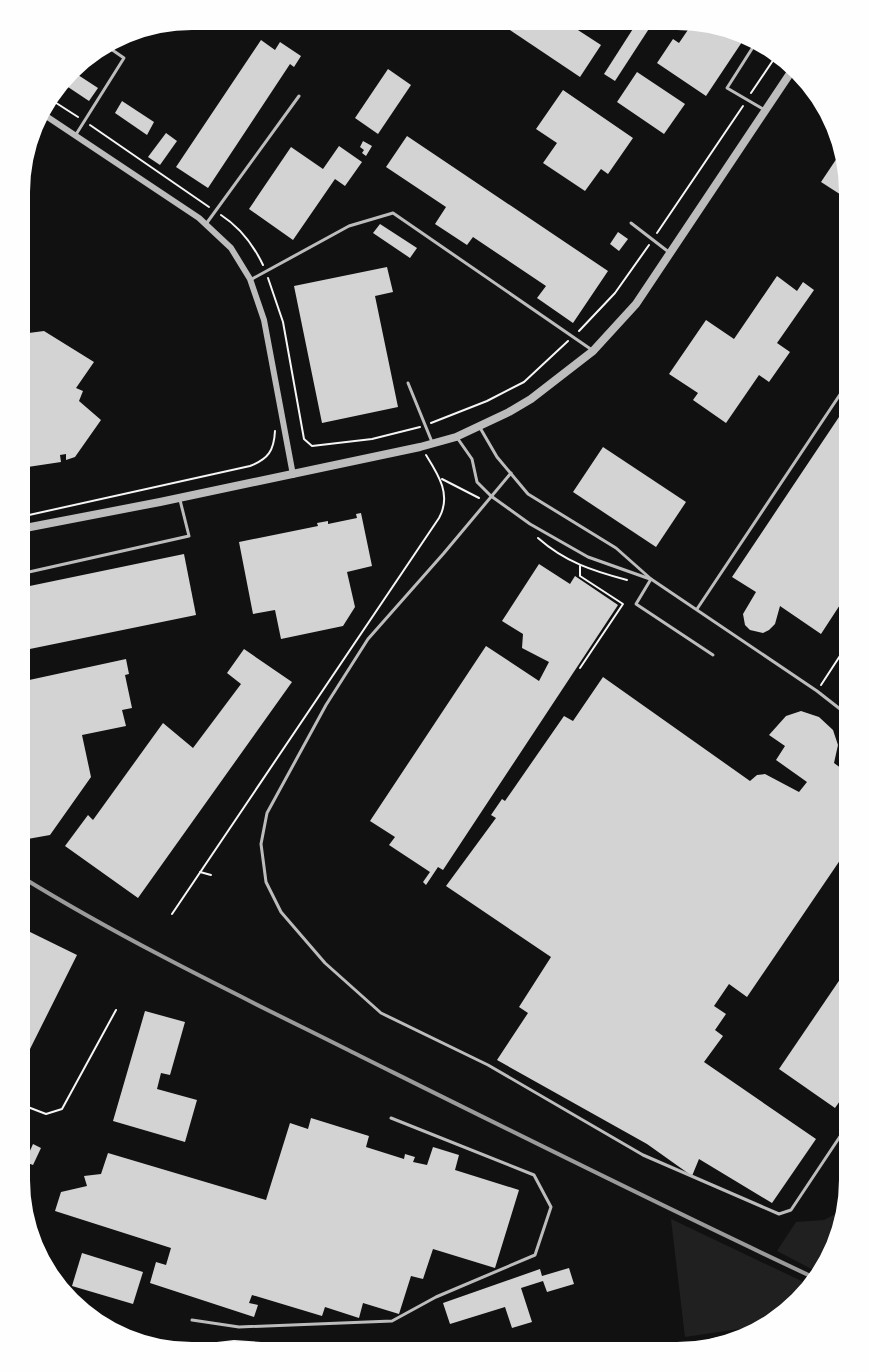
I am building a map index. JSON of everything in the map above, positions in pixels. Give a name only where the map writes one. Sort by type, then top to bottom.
[{"type":"street","points":[[30,527],[180,498],[433,444],[456,437],[531,399],[593,351],[636,304],[789,75]]},
{"type":"street","points":[[48,118],[206,224],[231,248],[250,279],[264,320],[293,474]]},
{"type":"lane","points":[[752,49],[727,88],[766,111]]},
{"type":"lane","points":[[75,137],[124,58],[113,51]]},
{"type":"lane","points":[[206,224],[299,96]]},
{"type":"lane","points":[[250,279],[349,226],[393,213],[593,351]]},
{"type":"lane","points":[[631,223],[671,254]]},
{"type":"lane","points":[[408,383],[433,444]]},
{"type":"lane","points":[[697,609],[839,396]]},
{"type":"lane","points":[[479,426],[497,457],[528,494],[616,548],[651,579],[839,708]]},
{"type":"lane","points":[[456,437],[472,459],[477,482],[491,496],[530,524],[588,558],[651,579]]},
{"type":"lane","points":[[511,473],[368,639],[326,705],[267,813],[261,844],[266,882],[281,912],[325,963],[381,1013],[488,1065],[643,1155],[779,1214],[791,1210],[839,1139]]},
{"type":"lane","points":[[30,572],[189,536],[180,498]]},
{"type":"lane","points":[[651,579],[636,604],[713,655]]},
{"type":"lane","points":[[192,1320],[239,1327],[392,1321],[436,1297],[535,1256],[551,1207],[534,1175],[391,1118]]},
{"type":"path","points":[[56,103],[236,225],[254,246],[266,272],[283,322],[304,439],[312,446],[321,447],[372,439],[425,425],[487,401],[524,382],[574,336],[615,293],[773,61]]},
{"type":"path","points":[[30,515],[157,484],[250,466],[265,460],[272,450],[275,427],[300,422]]},
{"type":"path","points":[[172,915],[444,509],[441,479],[420,447]]},
{"type":"path","points":[[554,552],[580,566],[644,588]]},
{"type":"path","points":[[580,566],[580,576],[623,604],[580,668]]},
{"type":"path","points":[[817,691],[839,657]]},
{"type":"path","points":[[200,872],[211,875]]},
{"type":"path","points":[[30,1108],[46,1114],[62,1109],[116,1010]]},
{"type":"path","points":[[225,1342],[248,1342]]},
{"type":"shaded area","points":[[835,1214],[822,1252],[812,1269],[777,1251],[796,1222],[824,1220]]},
{"type":"shaded area","points":[[671,1219],[803,1282],[776,1309],[742,1329],[685,1337]]},
{"type":"building","points":[[510,30],[578,30],[601,45],[580,77]]},
{"type":"building","points":[[632,30],[648,30],[615,81],[604,74]]},
{"type":"building","points":[[688,31],[698,31],[741,43],[706,96],[657,63],[673,39],[679,43]]},
{"type":"building","points":[[261,40],[275,50],[280,42],[301,56],[294,67],[290,64],[208,188],[176,167]]},
{"type":"building","points":[[388,69],[411,85],[378,134],[355,118]]},
{"type":"building","points":[[637,72],[685,104],[664,134],[617,102]]},
{"type":"building","points":[[79,76],[98,88],[89,101],[68,87]]},
{"type":"building","points":[[563,90],[633,138],[608,174],[601,169],[585,191],[543,163],[557,143],[536,129]]},
{"type":"building","points":[[122,101],[154,122],[147,135],[115,113]]},
{"type":"building","points":[[166,133],[177,141],[160,165],[148,157]]},
{"type":"building","points":[[407,136],[608,271],[573,323],[537,298],[546,286],[473,237],[467,245],[435,224],[446,207],[386,167]]},
{"type":"building","points":[[363,141],[372,146],[366,156],[360,147]]},
{"type":"building","points":[[339,146],[362,162],[345,186],[335,179],[293,240],[249,209],[291,147],[323,169]]},
{"type":"building","points":[[836,160],[839,194],[821,182]]},
{"type":"building","points":[[380,224],[417,248],[410,258],[373,233]]},
{"type":"building","points":[[618,232],[628,239],[619,251],[610,244]]},
{"type":"building","points":[[387,267],[393,292],[375,296],[398,407],[322,423],[294,286]]},
{"type":"building","points":[[777,276],[797,291],[803,282],[814,290],[777,343],[790,352],[769,382],[759,375],[726,423],[693,400],[698,393],[669,374],[706,320],[734,339]]},
{"type":"building","points":[[44,331],[94,362],[76,388],[83,391],[79,401],[101,420],[75,457],[66,460],[66,454],[60,455],[61,462],[30,467],[30,333]]},
{"type":"building","points":[[839,417],[839,606],[821,634],[780,606],[775,624],[769,630],[763,633],[750,630],[745,625],[743,614],[756,592],[732,577]]},
{"type":"building","points":[[603,447],[686,502],[656,547],[573,492]]},
{"type":"building","points":[[361,513],[372,566],[347,572],[355,607],[343,626],[281,639],[275,610],[253,614],[239,542],[318,526],[317,523],[328,521],[328,524],[357,518],[356,514]]},
{"type":"building","points":[[184,554],[196,615],[30,649],[30,586]]},
{"type":"building","points":[[539,564],[570,584],[575,576],[618,605],[443,870],[438,867],[426,885],[423,882],[430,872],[389,845],[395,837],[370,821],[486,646],[539,681],[549,662],[522,648],[523,634],[502,621]]},
{"type":"building","points":[[244,649],[292,682],[138,898],[65,846],[88,815],[93,820],[163,723],[193,748],[241,684],[227,673]]},
{"type":"building","points":[[126,659],[129,674],[125,675],[132,708],[122,710],[126,726],[82,735],[91,777],[50,835],[30,839],[30,680]]},
{"type":"building","points":[[603,677],[750,781],[757,775],[765,774],[799,792],[807,782],[776,760],[785,746],[769,735],[786,716],[801,711],[819,717],[833,730],[838,745],[834,763],[839,767],[839,862],[747,997],[729,984],[714,1006],[726,1014],[715,1030],[723,1036],[704,1062],[816,1139],[772,1203],[699,1159],[692,1176],[647,1144],[497,1060],[528,1013],[519,1007],[551,957],[446,886],[496,818],[491,815],[502,799],[505,801],[564,716],[573,721]]},
{"type":"building","points":[[30,932],[77,955],[30,1049]]},
{"type":"building","points":[[839,981],[839,1102],[835,1108],[779,1069]]},
{"type":"building","points":[[145,1011],[185,1022],[170,1075],[161,1073],[157,1089],[197,1100],[185,1142],[113,1121]]},
{"type":"building","points":[[311,1118],[369,1136],[366,1147],[404,1159],[405,1154],[415,1157],[413,1162],[427,1165],[433,1147],[459,1155],[455,1170],[519,1190],[495,1268],[433,1249],[423,1279],[411,1276],[399,1314],[363,1303],[359,1318],[325,1307],[322,1316],[252,1295],[249,1303],[258,1305],[254,1317],[150,1283],[156,1262],[166,1265],[171,1248],[55,1211],[61,1192],[87,1186],[84,1176],[101,1174],[108,1153],[266,1200],[290,1123],[308,1129]]},
{"type":"building","points":[[33,1144],[41,1148],[33,1165],[30,1164],[30,1151]]},
{"type":"building","points":[[82,1253],[143,1272],[133,1304],[72,1286]]},
{"type":"building","points":[[569,1268],[574,1284],[547,1292],[543,1281],[521,1288],[532,1322],[512,1328],[505,1307],[450,1324],[443,1303],[540,1269],[542,1276]]},
{"type":"railway","points":[[30,882],[143,946],[226,989],[700,1224],[808,1275]]}]
